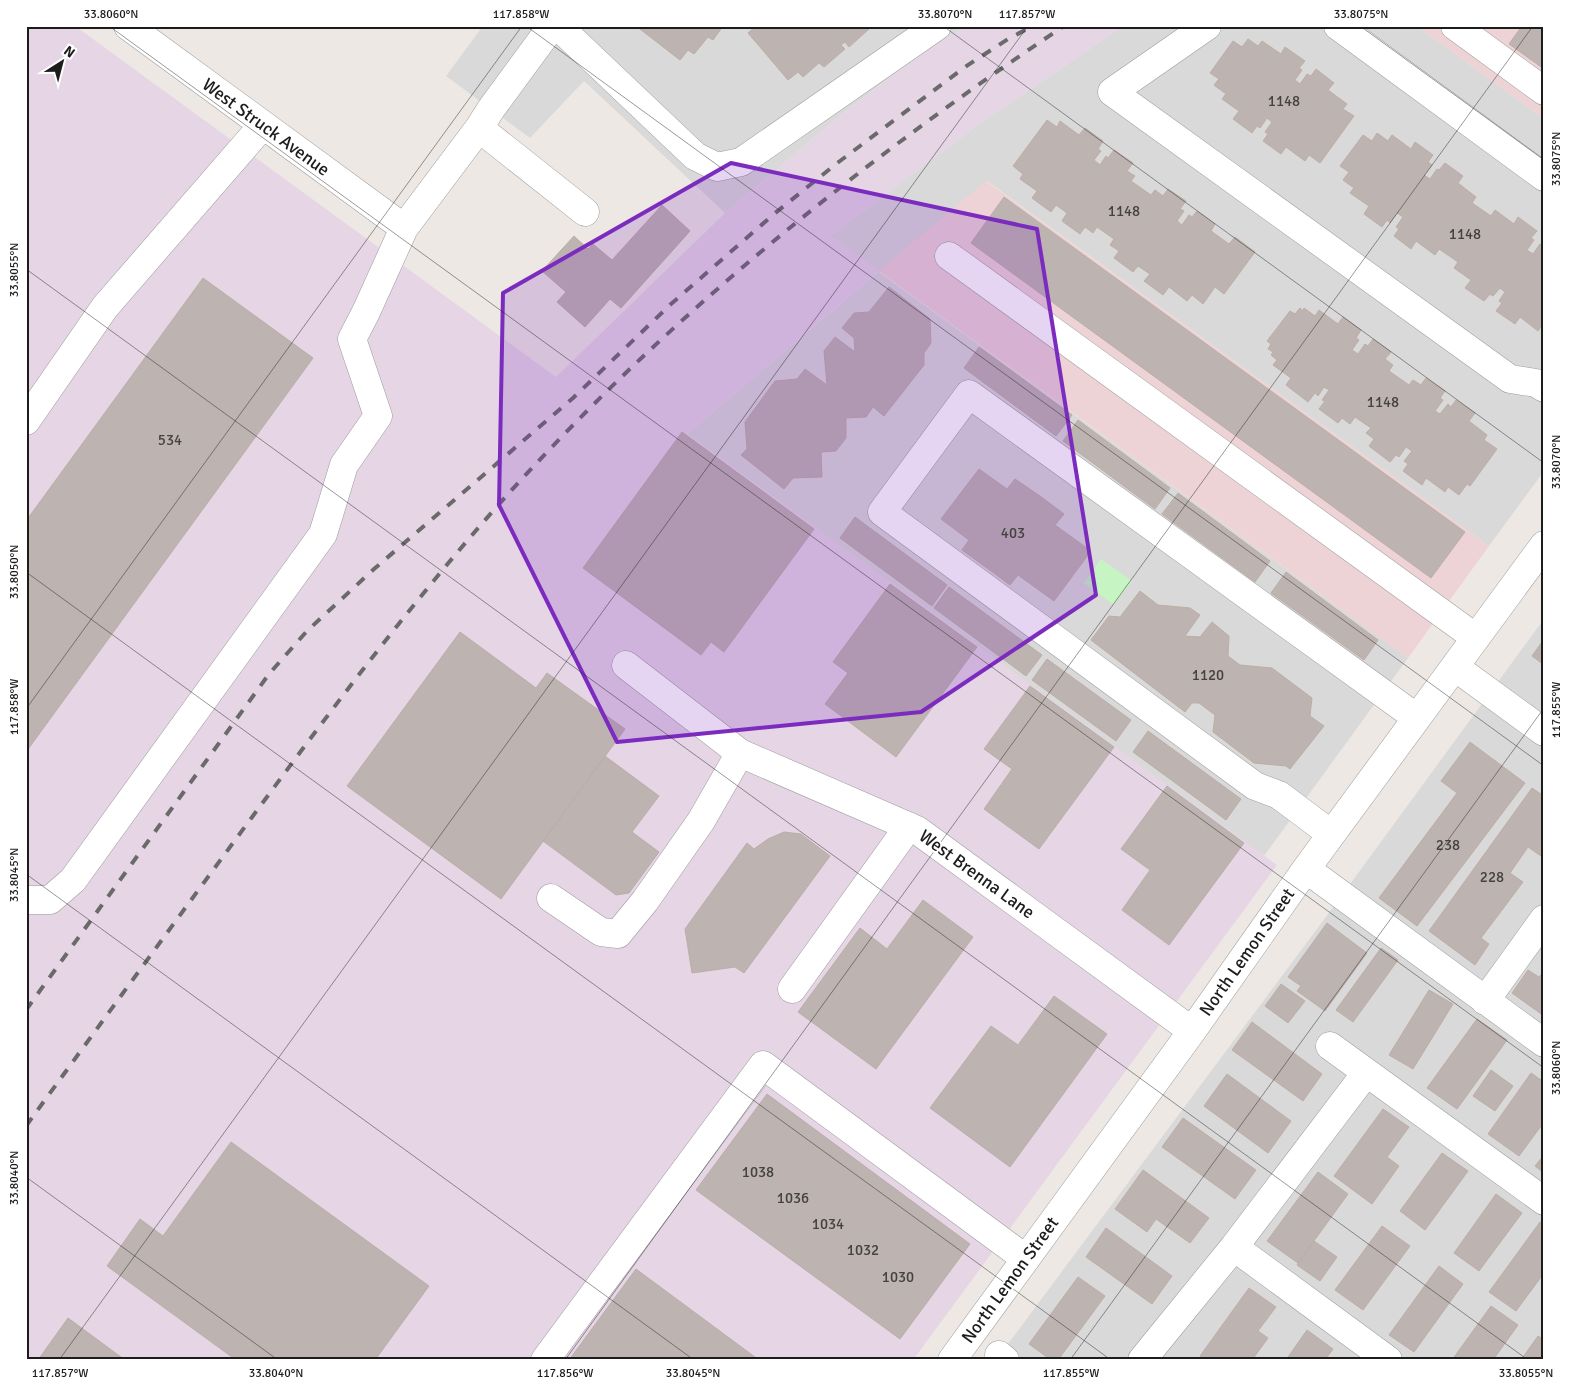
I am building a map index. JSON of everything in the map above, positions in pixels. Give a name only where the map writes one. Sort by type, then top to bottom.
[{"type":"street","name":"West Struck Avenue","points":[[128,26],[404,228]]},
{"type":"street","points":[[26,900],[50,900],[73,880],[324,534],[344,466],[378,416],[352,339],[404,228],[552,26]]},
{"type":"street","points":[[558,26],[695,156],[717,167],[741,162],[937,26]]},
{"type":"street","points":[[1208,26],[1112,92],[1510,380],[1541,381]]},
{"type":"street","points":[[1338,26],[1544,177]]},
{"type":"street","points":[[1455,26],[1544,91]]},
{"type":"street","points":[[26,421],[105,307],[263,125]]},
{"type":"street","points":[[479,128],[585,212]]},
{"type":"street","points":[[949,256],[1476,638]]},
{"type":"street","points":[[1331,834],[1279,795],[1255,786],[882,512],[963,402],[969,394],[1417,718]]},
{"type":"street","name":"North Lemon Street","points":[[952,1360],[1192,1031],[1331,834],[1544,545]]},
{"type":"street","name":"West Brenna Lane","points":[[626,665],[740,754],[917,830],[1192,1031]]},
{"type":"street","points":[[1455,667],[1544,732]]},
{"type":"street","points":[[551,898],[601,932],[618,934],[645,901],[701,821],[740,754]]},
{"type":"street","points":[[792,989],[909,826]]},
{"type":"street","points":[[1306,869],[1544,1043]]},
{"type":"street","points":[[1485,1000],[1544,919]]},
{"type":"street","points":[[1330,1046],[1544,1201]]},
{"type":"street","points":[[544,1360],[763,1065],[1026,1260]]},
{"type":"street","points":[[1142,1360],[1234,1246],[1366,1073]]},
{"type":"street","points":[[1234,1246],[1388,1360]]},
{"type":"highlighted area","points":[[731,163],[1037,229],[1096,595],[921,712],[617,742],[499,505],[503,293]]},
{"type":"shaded area","points":[[26,26],[75,26],[556,377],[725,213],[842,114],[912,61],[965,26],[1123,26],[978,125],[831,236],[879,271],[687,434],[1277,865],[913,1360],[26,1360]]},
{"type":"shaded area","points":[[483,26],[965,26],[912,61],[842,114],[725,213],[584,81],[530,138],[446,76]]},
{"type":"shaded area","points":[[1123,26],[1417,26],[1544,119],[1544,471],[1489,546],[987,181],[879,272],[1408,658],[1264,856],[687,434],[878,272],[830,236],[978,125]]},
{"type":"shaded area","points":[[1417,26],[1544,26],[1544,119]]},
{"type":"shaded area","points":[[986,181],[1489,546],[1408,658],[879,271]]},
{"type":"shaded area","points":[[1544,619],[1544,1360],[996,1360],[1334,906]]},
{"type":"green space","points":[[1101,559],[1132,581],[1114,605],[1084,583]]},
{"type":"building","points":[[636,26],[723,26],[713,40],[708,37],[694,54],[688,50],[680,60]]},
{"type":"building","points":[[756,26],[867,26],[869,29],[849,47],[845,42],[841,45],[845,49],[824,67],[819,63],[803,77],[798,72],[788,80],[748,33]]},
{"type":"building","points":[[1522,26],[1544,26],[1544,69],[1509,44]]},
{"type":"building","points":[[1248,39],[1258,46],[1262,41],[1281,54],[1285,47],[1305,61],[1299,68],[1302,70],[1295,80],[1300,84],[1307,74],[1311,76],[1316,69],[1334,83],[1328,90],[1347,104],[1343,109],[1354,116],[1320,163],[1309,155],[1305,161],[1286,147],[1281,154],[1263,141],[1268,134],[1265,132],[1272,122],[1267,118],[1260,128],[1257,126],[1252,133],[1233,119],[1239,111],[1222,99],[1226,94],[1214,85],[1219,79],[1210,73],[1233,41],[1242,47]]},
{"type":"building","points":[[1047,120],[1057,127],[1060,121],[1079,135],[1085,128],[1103,141],[1098,149],[1101,151],[1094,160],[1100,165],[1106,156],[1108,158],[1114,150],[1133,163],[1127,171],[1135,176],[1131,181],[1151,195],[1155,190],[1163,196],[1168,189],[1186,201],[1180,209],[1184,211],[1177,221],[1182,225],[1189,215],[1192,217],[1197,211],[1215,224],[1211,231],[1229,244],[1235,237],[1255,252],[1224,294],[1215,287],[1203,304],[1192,295],[1187,301],[1169,287],[1163,295],[1144,281],[1150,274],[1138,266],[1133,272],[1114,258],[1119,251],[1110,245],[1114,239],[1097,227],[1093,233],[1085,227],[1080,234],[1062,221],[1067,213],[1056,205],[1051,212],[1032,198],[1037,191],[1020,179],[1023,174],[1013,166]]},
{"type":"building","points":[[1377,133],[1388,141],[1392,135],[1411,149],[1415,142],[1433,155],[1428,162],[1432,165],[1424,175],[1430,179],[1437,169],[1439,170],[1445,163],[1463,176],[1458,183],[1476,197],[1472,203],[1491,216],[1495,210],[1514,224],[1518,217],[1537,231],[1531,238],[1534,240],[1527,250],[1533,254],[1540,244],[1544,245],[1544,326],[1542,325],[1538,331],[1520,317],[1515,324],[1496,311],[1502,303],[1499,301],[1505,292],[1500,288],[1493,296],[1490,294],[1484,301],[1465,288],[1471,280],[1454,268],[1458,262],[1439,249],[1435,255],[1416,241],[1411,249],[1394,236],[1399,229],[1396,227],[1403,217],[1397,213],[1390,223],[1387,220],[1382,227],[1364,214],[1369,206],[1350,193],[1354,188],[1343,180],[1349,172],[1340,166],[1363,135],[1372,141]]},
{"type":"building","points":[[1004,197],[1465,532],[1431,578],[971,243]]},
{"type":"building","points":[[662,205],[690,231],[621,308],[610,299],[585,327],[557,302],[566,292],[542,271],[574,236],[588,249],[593,244],[612,260]]},
{"type":"building","points":[[203,278],[313,358],[26,752],[26,521]]},
{"type":"building","points":[[889,287],[930,319],[931,343],[924,353],[924,365],[884,416],[873,407],[866,417],[846,418],[846,438],[836,451],[821,452],[822,477],[793,478],[784,489],[741,455],[747,449],[745,422],[775,381],[797,379],[805,369],[827,385],[824,351],[835,337],[855,352],[854,338],[842,328],[854,313],[869,312]]},
{"type":"building","points":[[1300,308],[1303,311],[1304,308],[1315,316],[1319,310],[1338,324],[1343,317],[1361,330],[1356,338],[1359,340],[1352,350],[1358,354],[1365,344],[1368,346],[1373,339],[1391,352],[1385,359],[1393,365],[1389,371],[1409,385],[1413,380],[1421,385],[1426,378],[1445,391],[1440,398],[1443,400],[1435,411],[1440,414],[1448,404],[1451,407],[1456,400],[1475,413],[1469,421],[1487,435],[1484,440],[1497,449],[1470,486],[1467,484],[1459,495],[1448,487],[1445,492],[1426,478],[1422,485],[1403,471],[1408,464],[1404,461],[1412,451],[1406,447],[1399,457],[1396,455],[1390,462],[1369,446],[1374,439],[1366,433],[1371,428],[1355,417],[1350,424],[1342,418],[1338,423],[1319,409],[1325,401],[1322,400],[1329,390],[1324,387],[1318,396],[1315,393],[1308,402],[1286,385],[1291,378],[1273,365],[1277,360],[1271,355],[1273,352],[1268,349],[1271,344],[1267,341],[1290,311],[1295,314]]},
{"type":"building","points":[[979,347],[1072,415],[1056,436],[964,368]]},
{"type":"building","points":[[1078,420],[1170,488],[1155,509],[1063,441]]},
{"type":"building","points":[[682,432],[814,529],[724,652],[711,642],[701,655],[583,568]]},
{"type":"building","points":[[979,469],[1007,489],[1015,479],[1040,496],[1064,514],[1055,525],[1091,551],[1054,601],[1018,575],[1010,585],[962,550],[969,540],[941,519]]},
{"type":"building","points":[[1178,493],[1270,561],[1255,582],[1162,514]]},
{"type":"building","points":[[855,517],[947,585],[932,606],[840,538]]},
{"type":"building","points":[[1286,572],[1378,640],[1364,660],[1271,593]]},
{"type":"building","points":[[890,584],[977,647],[896,757],[825,704],[848,673],[833,662]]},
{"type":"building","points":[[949,587],[1042,655],[1026,676],[934,608]]},
{"type":"building","points":[[1140,591],[1158,605],[1190,608],[1200,615],[1185,636],[1200,637],[1212,622],[1229,636],[1228,656],[1240,665],[1272,668],[1312,698],[1310,716],[1324,726],[1290,769],[1286,766],[1254,763],[1213,732],[1215,715],[1199,703],[1192,703],[1185,712],[1091,640],[1109,616],[1120,617]]},
{"type":"building","points":[[460,632],[536,688],[547,673],[625,729],[501,899],[347,786]]},
{"type":"building","points":[[1544,639],[1544,665],[1532,656]]},
{"type":"building","points":[[1047,659],[1131,720],[1116,741],[1032,680]]},
{"type":"building","points":[[1030,686],[1114,747],[1039,849],[984,809],[1012,769],[984,749]]},
{"type":"building","points":[[1148,731],[1241,799],[1226,820],[1133,752]]},
{"type":"building","points":[[1470,742],[1525,783],[1417,926],[1379,898],[1457,793],[1441,781]]},
{"type":"building","points":[[605,756],[659,796],[632,832],[659,852],[629,893],[616,895],[543,841]]},
{"type":"building","points":[[1167,786],[1244,843],[1169,945],[1122,910],[1150,870],[1121,849]]},
{"type":"building","points":[[1532,788],[1544,796],[1544,858],[1528,847],[1510,873],[1523,882],[1481,938],[1489,944],[1475,965],[1429,931]]},
{"type":"building","points":[[784,832],[801,834],[830,856],[744,973],[735,967],[692,973],[685,929],[747,843],[754,849],[768,839]]},
{"type":"building","points":[[923,900],[973,937],[876,1069],[798,1012],[860,928],[887,949]]},
{"type":"building","points":[[1327,923],[1367,953],[1325,1011],[1297,991],[1301,986],[1288,977]]},
{"type":"building","points":[[1381,948],[1398,960],[1353,1022],[1336,1010]]},
{"type":"building","points":[[1528,970],[1539,977],[1544,971],[1544,1016],[1512,993]]},
{"type":"building","points":[[1281,984],[1305,1001],[1288,1023],[1265,1006]]},
{"type":"building","points":[[1429,990],[1453,1004],[1413,1069],[1389,1055]]},
{"type":"building","points":[[1054,996],[1107,1034],[1010,1167],[930,1108],[991,1026],[1018,1045]]},
{"type":"building","points":[[1477,1019],[1507,1040],[1457,1109],[1427,1088]]},
{"type":"building","points":[[1252,1022],[1322,1074],[1303,1101],[1232,1050]]},
{"type":"building","points":[[1491,1070],[1513,1086],[1495,1111],[1473,1096]]},
{"type":"building","points":[[1531,1073],[1544,1082],[1544,1122],[1519,1156],[1488,1134]]},
{"type":"building","points":[[1227,1074],[1291,1121],[1268,1153],[1204,1106]]},
{"type":"building","points":[[767,1094],[970,1244],[900,1339],[696,1190]]},
{"type":"building","points":[[1383,1109],[1409,1127],[1387,1157],[1399,1166],[1372,1204],[1334,1176]]},
{"type":"building","points":[[1183,1118],[1256,1170],[1235,1199],[1162,1147]]},
{"type":"building","points":[[231,1142],[429,1286],[375,1360],[236,1360],[107,1266],[140,1219],[163,1236]]},
{"type":"building","points":[[1442,1153],[1468,1171],[1425,1230],[1400,1211]]},
{"type":"building","points":[[1544,1155],[1544,1173],[1535,1166]]},
{"type":"building","points":[[1143,1170],[1209,1218],[1190,1243],[1156,1219],[1147,1232],[1115,1209]]},
{"type":"building","points":[[1318,1172],[1348,1194],[1298,1263],[1267,1241]]},
{"type":"building","points":[[1496,1194],[1522,1213],[1479,1271],[1454,1253]]},
{"type":"building","points":[[1540,1222],[1544,1225],[1544,1273],[1516,1311],[1489,1292]]},
{"type":"building","points":[[1382,1226],[1410,1246],[1363,1310],[1335,1290]]},
{"type":"building","points":[[1106,1228],[1172,1276],[1152,1304],[1086,1257]]},
{"type":"building","points":[[1314,1241],[1337,1257],[1320,1281],[1297,1265]]},
{"type":"building","points":[[1439,1266],[1463,1284],[1414,1352],[1389,1335]]},
{"type":"building","points":[[636,1269],[759,1360],[569,1360]]},
{"type":"building","points":[[1078,1277],[1105,1296],[1058,1360],[1051,1360],[1029,1344]]},
{"type":"building","points":[[1249,1288],[1276,1307],[1258,1331],[1268,1338],[1252,1360],[1205,1360],[1200,1356]]},
{"type":"building","points":[[1491,1306],[1518,1325],[1493,1360],[1452,1360]]},
{"type":"building","points":[[68,1318],[125,1360],[38,1360]]},
{"type":"building","points":[[1307,1330],[1333,1349],[1325,1360],[1286,1360]]},
{"type":"building","points":[[1538,1336],[1544,1340],[1544,1360],[1521,1360]]},
{"type":"railway","points":[[26,1010],[269,674],[307,631],[374,569],[573,398],[671,304],[774,214],[836,164],[965,67],[1008,39],[1033,26]]},
{"type":"railway","points":[[26,1126],[261,805],[381,646],[476,530],[571,427],[636,363],[772,243],[915,131],[989,77],[1064,26]]}]
